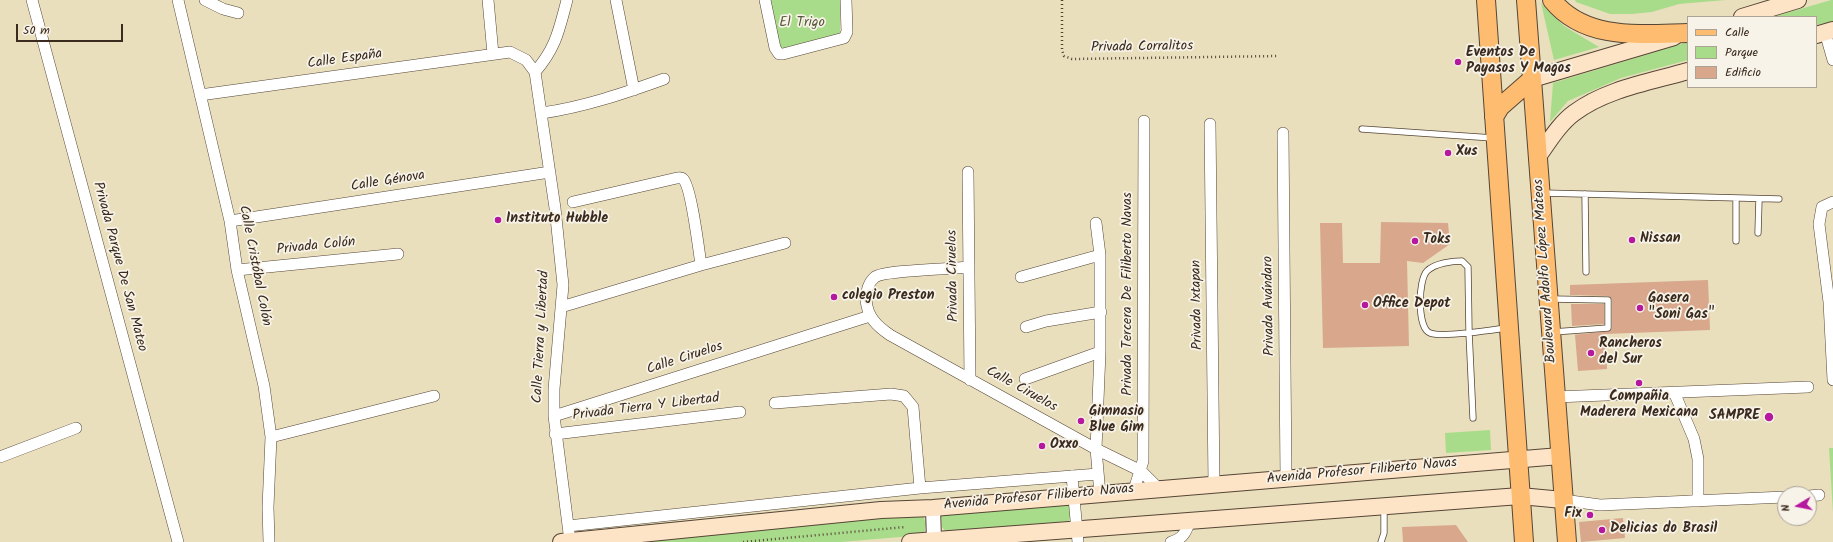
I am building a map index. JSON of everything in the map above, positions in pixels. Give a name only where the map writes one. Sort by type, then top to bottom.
[{"type":"main road","points":[[1486,0],[1524,542]]},
{"type":"main road","name":"Boulevard Adolfo López Mateos","points":[[1526,0],[1567,542]]},
{"type":"main road","points":[[1552,0],[1573,20],[1599,29],[1628,34],[1687,33]]},
{"type":"main road","points":[[1745,16],[1798,0]]},
{"type":"main road","points":[[1494,116],[1500,107],[1532,79],[1687,33]]},
{"type":"main road","points":[[1537,158],[1562,124],[1574,113],[1586,106],[1613,93],[1687,72]]},
{"type":"main road","name":"Avenida Profesor Filiberto Navas","points":[[566,536],[873,511],[933,508],[1158,488],[1286,479],[1517,458],[1560,456]]},
{"type":"main road","points":[[910,542],[1077,535],[1190,522],[1520,496],[1563,500]]},
{"type":"street","name":"Privada Parque De San Mateo","points":[[32,0],[178,542]]},
{"type":"street","name":"Calle Cristóbal Colón","points":[[178,0],[230,221],[238,270],[264,386],[271,437],[268,507],[270,542]]},
{"type":"street","points":[[205,0],[222,9],[238,13]]},
{"type":"street","points":[[488,0],[493,54],[510,52],[520,56],[529,63],[535,72],[549,56],[567,0]]},
{"type":"street","points":[[616,0],[634,90]]},
{"type":"street","points":[[765,0],[775,48],[779,54],[784,54],[844,38],[847,32],[846,0]]},
{"type":"street","points":[[1825,32],[1833,60]]},
{"type":"street","name":"Calle España","points":[[200,95],[493,54]]},
{"type":"street","name":"Calle Tierra y Libertad","points":[[535,72],[555,208],[563,285],[554,388],[554,416],[566,536]]},
{"type":"street","points":[[542,113],[557,111],[634,90],[664,79]]},
{"type":"street","name":"Privada Tercera De Filiberto Navas","points":[[1134,490],[1143,461],[1144,121]]},
{"type":"street","name":"Privada Ixtapan","points":[[1210,124],[1214,485]]},
{"type":"street","name":"Privada Avándaro","points":[[1282,133],[1286,479]]},
{"type":"street","name":"Calle Génova","points":[[230,221],[550,172]]},
{"type":"street","name":"Privada Ciruelos","points":[[968,172],[970,380]]},
{"type":"street","points":[[573,202],[681,178],[689,193],[701,265]]},
{"type":"street","points":[[1833,202],[1822,207],[1819,224],[1831,302],[1833,380]]},
{"type":"street","points":[[1096,224],[1100,255],[1101,312],[1096,449],[1100,494]]},
{"type":"street","points":[[561,308],[701,265],[785,243]]},
{"type":"street","name":"Privada Colón","points":[[238,270],[398,254]]},
{"type":"street","points":[[1021,277],[1100,255]]},
{"type":"street","points":[[870,316],[866,295],[869,286],[876,277],[891,273],[969,267]]},
{"type":"street","points":[[1026,327],[1046,321],[1101,312]]},
{"type":"street","name":"Calle Ciruelos","points":[[554,416],[870,316],[875,324],[890,335],[1096,449],[1140,471],[1158,488]]},
{"type":"street","points":[[1024,379],[1100,352]]},
{"type":"street","points":[[1555,397],[1808,387]]},
{"type":"street","points":[[1674,392],[1694,439],[1698,459],[1698,501]]},
{"type":"street","points":[[775,402],[891,394],[904,396],[913,407],[920,488]]},
{"type":"street","points":[[271,437],[434,396]]},
{"type":"street","name":"Privada Tierra Y Libertad","points":[[556,434],[740,412]]},
{"type":"street","points":[[0,457],[76,428]]},
{"type":"street","points":[[566,536],[920,488],[1098,474]]},
{"type":"street","points":[[1072,476],[1077,535]]},
{"type":"street","points":[[1563,500],[1600,505],[1777,497]]},
{"type":"street","points":[[933,508],[934,540]]},
{"type":"street","points":[[1170,542],[1180,539],[1185,533],[1190,522]]},
{"type":"lane","points":[[1362,129],[1496,138]]},
{"type":"lane","points":[[1540,193],[1780,199]]},
{"type":"lane","points":[[1585,194],[1586,272]]},
{"type":"lane","points":[[1736,199],[1736,241]]},
{"type":"lane","points":[[1758,233],[1759,199]]},
{"type":"lane","points":[[1473,418],[1469,332],[1469,270],[1467,264],[1462,261],[1452,262],[1428,270],[1422,279],[1420,295],[1425,330],[1432,334],[1439,335],[1469,332],[1508,328]]},
{"type":"lane","points":[[1548,298],[1608,300],[1608,328],[1551,332]]},
{"type":"lane","points":[[1381,542],[1384,533],[1384,506]]},
{"type":"path","name":"Privada Corralitos","points":[[1062,0],[1062,50],[1064,56],[1072,59],[1278,56]]},
{"type":"green space","name":"El Trigo","points":[[767,0],[840,0],[840,40],[783,54],[768,17]]},
{"type":"green space","points":[[1575,0],[1726,0],[1679,4],[1652,12],[1610,14],[1576,2]]},
{"type":"green space","points":[[1833,0],[1833,21],[1817,25],[1817,16],[1776,16]]},
{"type":"green space","points":[[1541,3],[1564,26],[1599,47],[1554,60]]},
{"type":"green space","points":[[1687,42],[1687,60],[1621,78],[1568,101],[1550,122],[1553,83]]},
{"type":"green space","points":[[1490,430],[1491,450],[1446,453],[1445,433]]},
{"type":"green space","points":[[1829,448],[1833,448],[1833,513]]},
{"type":"green space","points":[[1067,500],[1071,511],[1069,521],[946,532],[942,527],[941,513]]},
{"type":"green space","points":[[922,514],[926,523],[924,535],[841,542],[600,542]]},
{"type":"building","name":"Office Depot","points":[[1381,222],[1448,223],[1450,244],[1423,263],[1407,261],[1409,346],[1323,348],[1320,223],[1342,223],[1343,263],[1380,263]]},
{"type":"building","name":"Gasera \"Soni Gas\"","points":[[1708,280],[1710,330],[1605,334],[1607,369],[1578,371],[1575,335],[1572,335],[1611,331],[1612,300],[1608,296],[1570,295],[1570,285]]},
{"type":"building","points":[[1571,304],[1604,304],[1604,324],[1572,326]]},
{"type":"building","name":"Delicias do Brasil","points":[[1623,518],[1625,538],[1581,542],[1579,522]]},
{"type":"building","points":[[1456,525],[1468,542],[1403,542],[1402,527]]},
{"type":"place","name":"Eventos De Payasos Y Magos","points":[[1458,62]]},
{"type":"place","name":"Xus","points":[[1448,153]]},
{"type":"place","name":"Instituto Hubble","points":[[498,220]]},
{"type":"place","name":"Nissan","points":[[1632,240]]},
{"type":"place","name":"Toks","points":[[1415,241]]},
{"type":"place","name":"colegio Preston","points":[[834,297]]},
{"type":"place","name":"Office Depot","points":[[1365,305]]},
{"type":"place","name":"Gasera \"Soni Gas\"","points":[[1640,308]]},
{"type":"place","name":"Rancheros del Sur","points":[[1591,353]]},
{"type":"place","name":"Compañia Maderera Mexicana","points":[[1639,383]]},
{"type":"place","name":"SAMPRE","points":[[1769,417]]},
{"type":"place","name":"Gimnasio Blue Gim","points":[[1081,421]]},
{"type":"place","name":"Oxxo","points":[[1042,446]]},
{"type":"place","name":"Fix","points":[[1590,515]]},
{"type":"place","name":"Delicias do Brasil","points":[[1602,530]]}]
